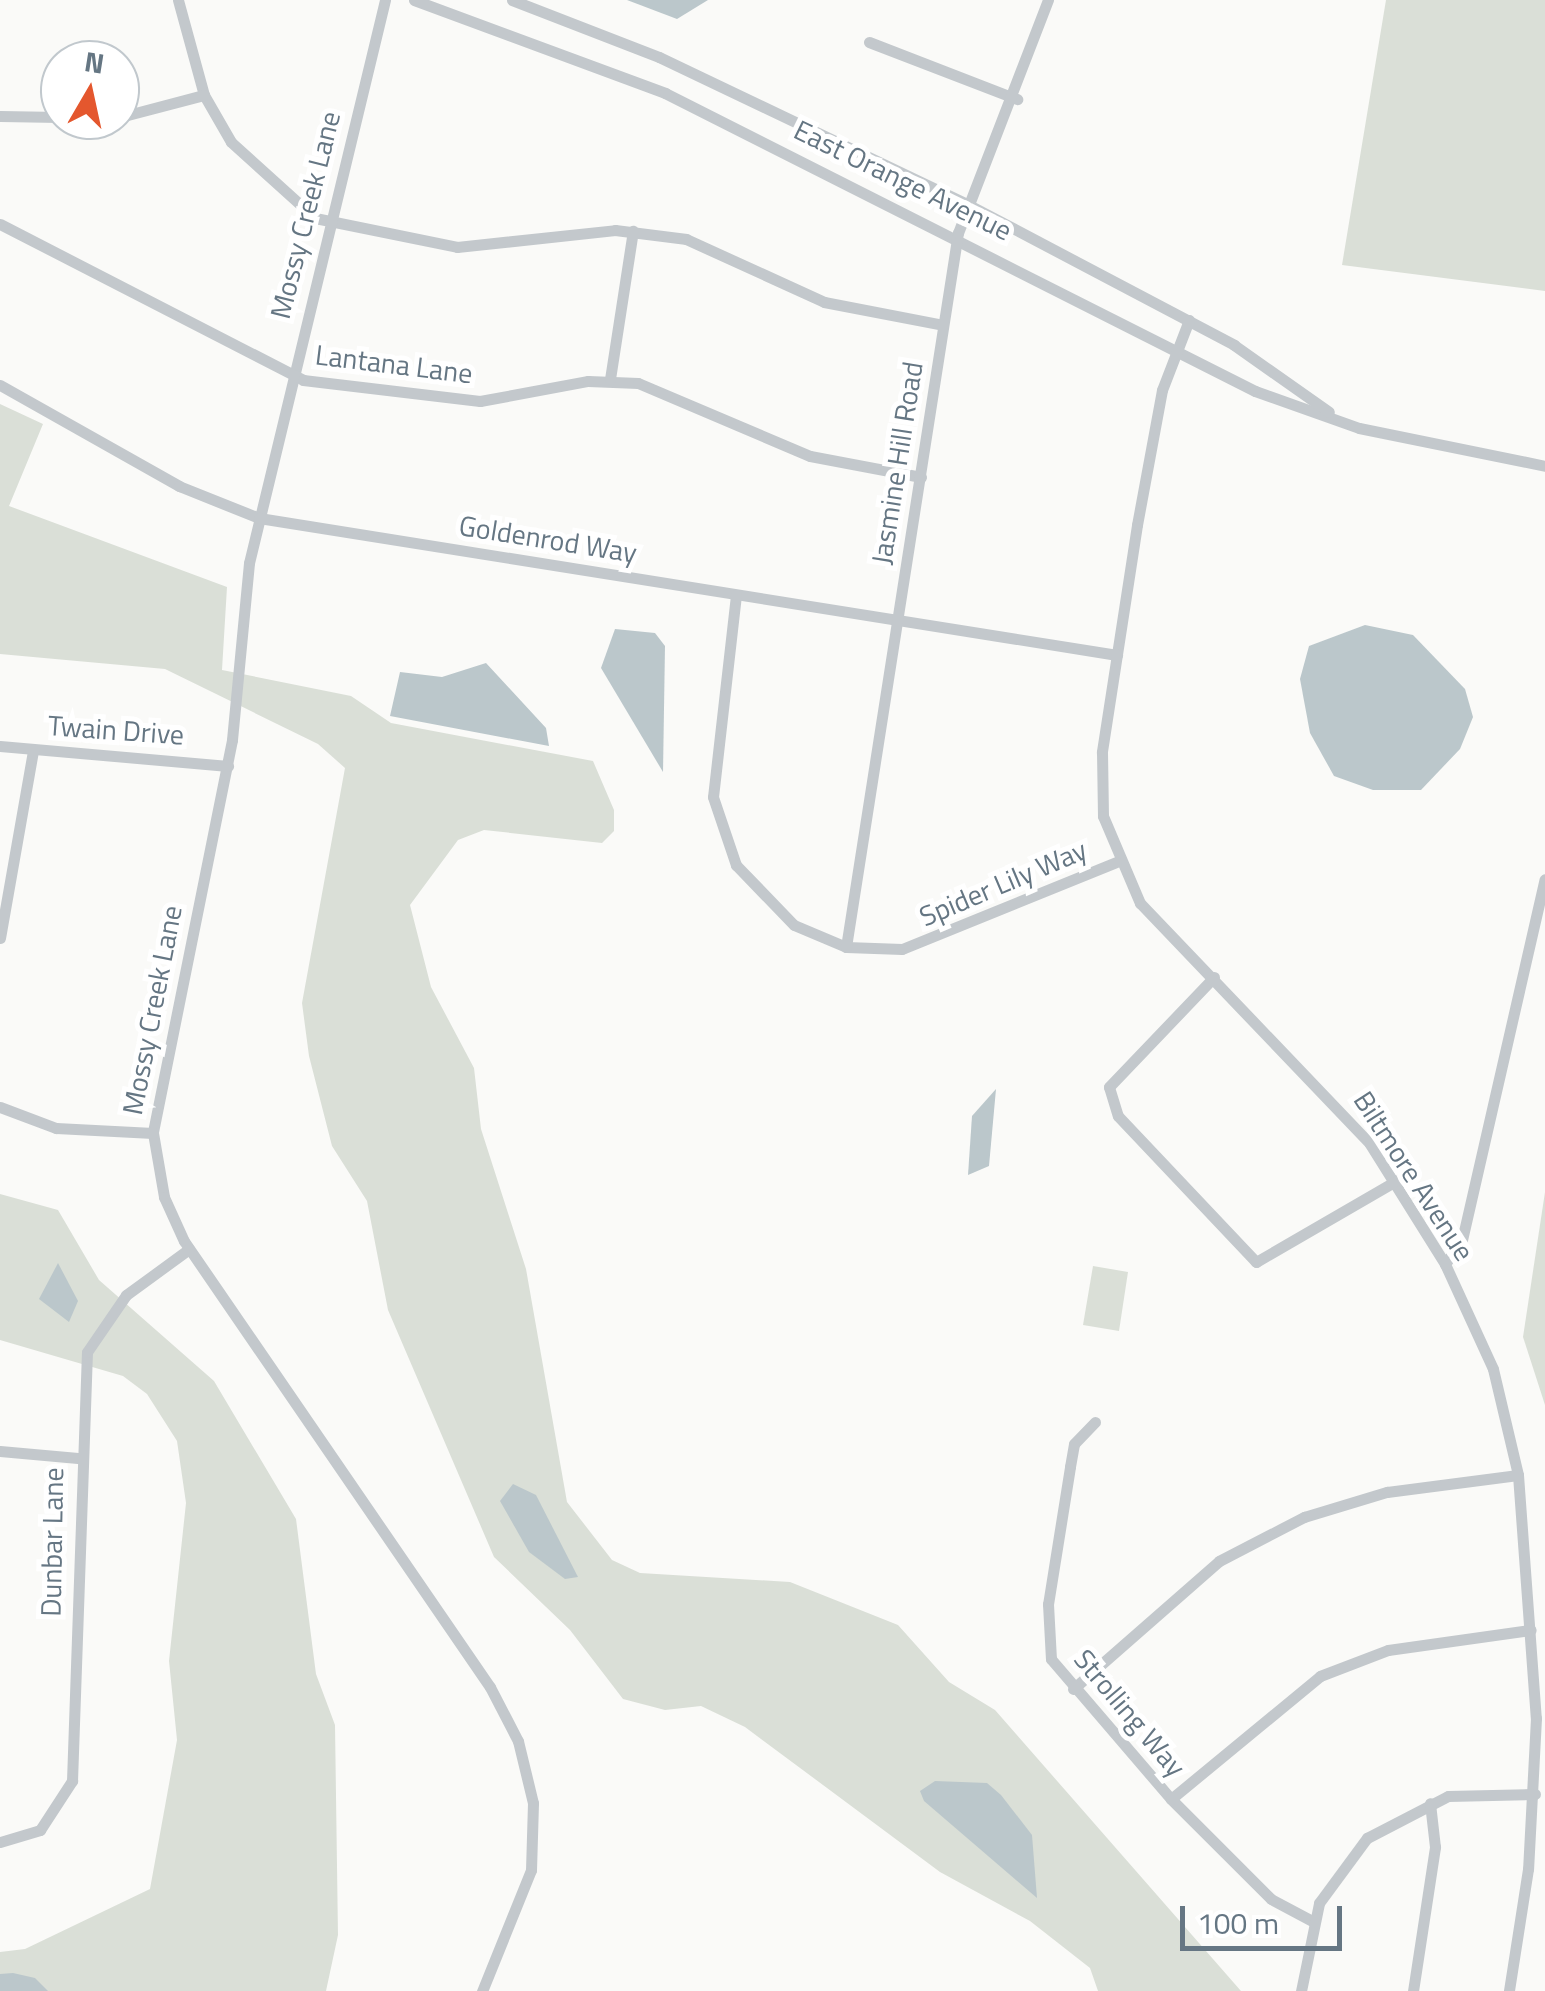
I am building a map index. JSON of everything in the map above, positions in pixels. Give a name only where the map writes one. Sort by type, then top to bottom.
[{"type":"street","points":[[178,0],[204,95],[231,142],[329,223],[469,247],[633,231],[715,247],[851,310],[943,325]]},
{"type":"street","name":"Mossy Creek Lane","points":[[385,0],[260,518],[228,766],[153,1133],[164,1197],[190,1250],[515,1734],[531,1785],[533,1854],[514,1925],[482,1991]]},
{"type":"street","name":"East Orange Avenue","points":[[414,0],[631,78],[958,234],[1177,350],[1359,428],[1545,466]]},
{"type":"street","name":"East Orange Avenue","points":[[512,0],[659,57],[969,205],[1189,320],[1359,428]]},
{"type":"street","name":"Jasmine Hill Road","points":[[846,947],[958,234],[1016,98],[1048,0]]},
{"type":"street","points":[[870,42],[1016,98]]},
{"type":"street","points":[[140,112],[204,95]]},
{"type":"street","points":[[0,116],[40,117]]},
{"type":"street","name":"Lantana Lane","points":[[0,224],[292,376],[480,401],[610,379],[670,392],[810,456],[920,477]]},
{"type":"street","points":[[610,379],[633,231]]},
{"type":"street","name":"Biltmore Avenue","points":[[1189,320],[1177,350],[1117,655],[1100,777],[1116,862],[1140,903],[1322,1085],[1394,1182],[1444,1264],[1494,1369],[1518,1475],[1530,1630],[1535,1794],[1509,1991]]},
{"type":"street","name":"Goldenrod Way","points":[[0,385],[179,486],[260,518],[1117,655]]},
{"type":"street","name":"Spider Lily Way","points":[[736,595],[710,768],[723,838],[776,911],[846,947],[924,944],[1116,862]]},
{"type":"street","name":"Twain Drive","points":[[0,746],[149,752],[228,766]]},
{"type":"street","points":[[0,938],[33,750]]},
{"type":"street","points":[[1444,1264],[1462,1240],[1545,879]]},
{"type":"street","points":[[1214,977],[1115,1078],[1107,1094],[1118,1116],[1256,1262],[1394,1182]]},
{"type":"street","points":[[0,1107],[56,1128],[153,1133]]},
{"type":"street","name":"Dunbar Lane","points":[[0,1842],[40,1830],[72,1782],[78,1458],[84,1368],[100,1322],[190,1250]]},
{"type":"street","name":"Strolling Way","points":[[1095,1422],[1074,1444],[1048,1604],[1051,1660],[1072,1690],[1171,1799],[1271,1899],[1312,1920]]},
{"type":"street","points":[[0,1451],[78,1458]]},
{"type":"street","points":[[1072,1690],[1219,1560],[1304,1517],[1388,1492],[1518,1475]]},
{"type":"street","points":[[1171,1799],[1320,1676],[1388,1650],[1530,1630]]},
{"type":"street","points":[[1302,1991],[1312,1920],[1348,1857],[1430,1803],[1474,1792],[1535,1794]]},
{"type":"street","points":[[1412,1991],[1435,1847],[1430,1803]]},
{"type":"shaded area","points":[[627,0],[708,0],[677,19]]},
{"type":"shaded area","points":[[1386,0],[1545,0],[1545,291],[1342,265]]},
{"type":"shaded area","points":[[0,404],[43,424],[9,506],[227,587],[222,670],[351,696],[391,723],[593,761],[614,810],[614,831],[602,843],[484,830],[458,840],[410,905],[431,987],[474,1068],[481,1129],[526,1269],[567,1502],[612,1560],[640,1573],[790,1582],[898,1625],[949,1682],[995,1710],[1241,1991],[1098,1991],[1090,1968],[1030,1921],[940,1872],[745,1727],[701,1706],[665,1710],[623,1699],[570,1630],[494,1557],[388,1310],[367,1201],[332,1146],[309,1056],[302,1003],[345,768],[318,744],[165,669],[0,654]]},
{"type":"shaded area","points":[[1365,625],[1413,635],[1465,689],[1473,717],[1460,749],[1421,790],[1373,790],[1334,776],[1310,733],[1300,679],[1309,646]]},
{"type":"shaded area","points":[[615,629],[655,633],[665,646],[663,772],[601,668]]},
{"type":"shaded area","points":[[486,663],[546,728],[549,746],[390,716],[400,672],[442,677]]},
{"type":"shaded area","points":[[996,1089],[989,1166],[968,1175],[972,1116]]},
{"type":"shaded area","points":[[1545,1192],[1545,1405],[1523,1337]]},
{"type":"shaded area","points":[[0,1194],[58,1210],[99,1280],[214,1381],[296,1519],[316,1674],[335,1725],[338,1935],[326,1991],[0,1991],[0,1952],[25,1949],[150,1889],[177,1740],[169,1661],[186,1503],[177,1441],[147,1394],[123,1376],[0,1340]]},
{"type":"shaded area","points":[[58,1263],[78,1301],[69,1322],[39,1299]]},
{"type":"shaded area","points":[[1093,1266],[1128,1272],[1119,1331],[1083,1325]]},
{"type":"shaded area","points":[[513,1484],[536,1495],[578,1577],[565,1579],[529,1552],[500,1501]]},
{"type":"shaded area","points":[[935,1781],[987,1783],[1001,1795],[1032,1835],[1037,1898],[924,1801],[920,1791]]},
{"type":"shaded area","points":[[0,1974],[35,1978],[48,1991],[0,1991]]}]
